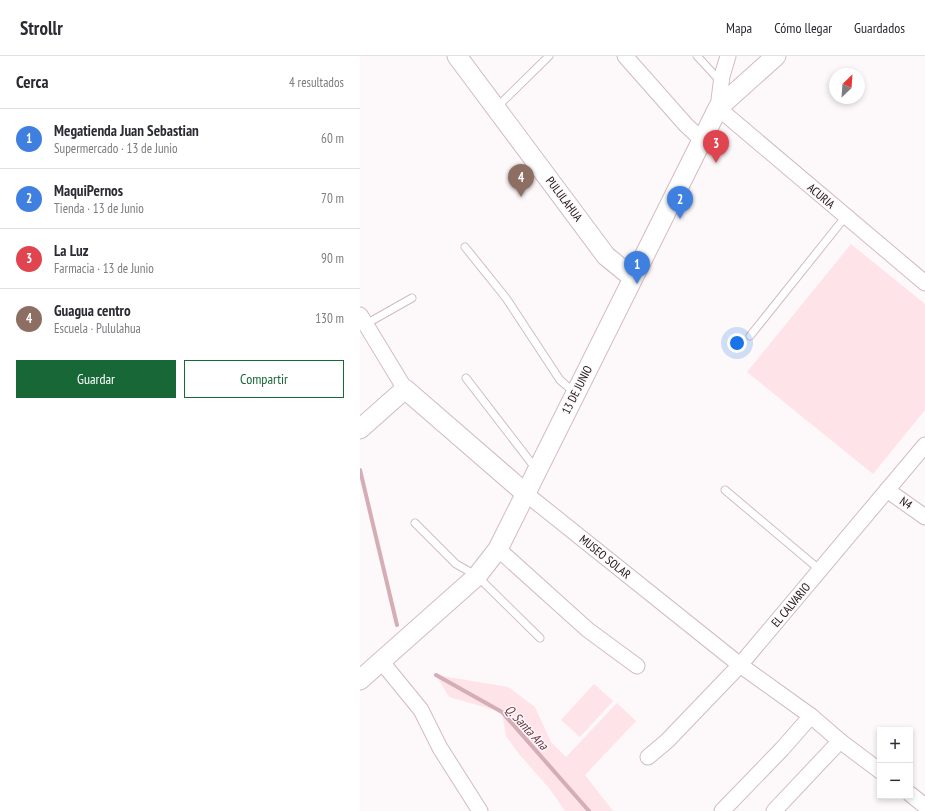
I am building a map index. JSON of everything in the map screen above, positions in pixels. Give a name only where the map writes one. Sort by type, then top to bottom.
[{"type":"street","name":"PULULAHUA","points":[[457,56],[606,256],[633,278]]},
{"type":"street","points":[[625,56],[686,125],[702,140]]},
{"type":"street","name":"13 DE JUNIO","points":[[360,680],[477,576],[498,550],[525,493],[718,108],[721,82],[728,56]]},
{"type":"street","points":[[718,108],[776,56]]},
{"type":"street","name":"ACURIA","points":[[718,108],[846,216],[924,279]]},
{"type":"street","name":"MUSEO SOLAR","points":[[363,320],[405,389],[525,493],[740,665],[811,716],[840,741],[877,769]]},
{"type":"street","points":[[360,429],[405,389]]},
{"type":"street","name":"EL CALVARIO","points":[[648,757],[667,741],[740,665],[925,445]]},
{"type":"street","name":"N4","points":[[887,490],[925,516]]},
{"type":"street","points":[[498,550],[588,630],[637,666]]},
{"type":"street","points":[[381,661],[421,710],[440,748],[480,811]]},
{"type":"street","points":[[722,811],[782,749],[811,716]]},
{"type":"street","points":[[774,811],[840,741]]},
{"type":"street","points":[[913,796],[925,806]]},
{"type":"lane","points":[[496,108],[549,56]]},
{"type":"lane","points":[[696,56],[721,82]]},
{"type":"lane","points":[[750,336],[846,216]]},
{"type":"lane","points":[[465,247],[506,298],[560,380],[575,393]]},
{"type":"lane","points":[[363,320],[412,298]]},
{"type":"lane","points":[[466,378],[537,470]]},
{"type":"lane","points":[[725,490],[820,570]]},
{"type":"lane","points":[[415,523],[456,564],[477,576],[540,638]]},
{"type":"shaded area","points":[[851,244],[925,304],[925,410],[873,474],[747,372]]},
{"type":"shaded area","points":[[436,675],[508,687],[535,707],[551,742],[566,757],[617,703],[636,721],[585,775],[613,811],[565,811],[549,788],[519,754],[506,736],[502,712],[449,697]]},
{"type":"shaded area","points":[[594,684],[613,701],[580,737],[561,720]]},
{"type":"waterway","name":"Q. Santa Ana","points":[[360,470],[397,625]]},
{"type":"waterway","name":"Q. Santa Ana","points":[[436,675],[502,712],[589,811]]},
{"type":"place","name":"La Luz","points":[[716,163]]},
{"type":"place","name":"Guagua centro","points":[[521,197]]},
{"type":"place","name":"MaquiPernos","points":[[680,219]]},
{"type":"place","name":"Megatienda Juan Sebastian","points":[[637,284]]}]
